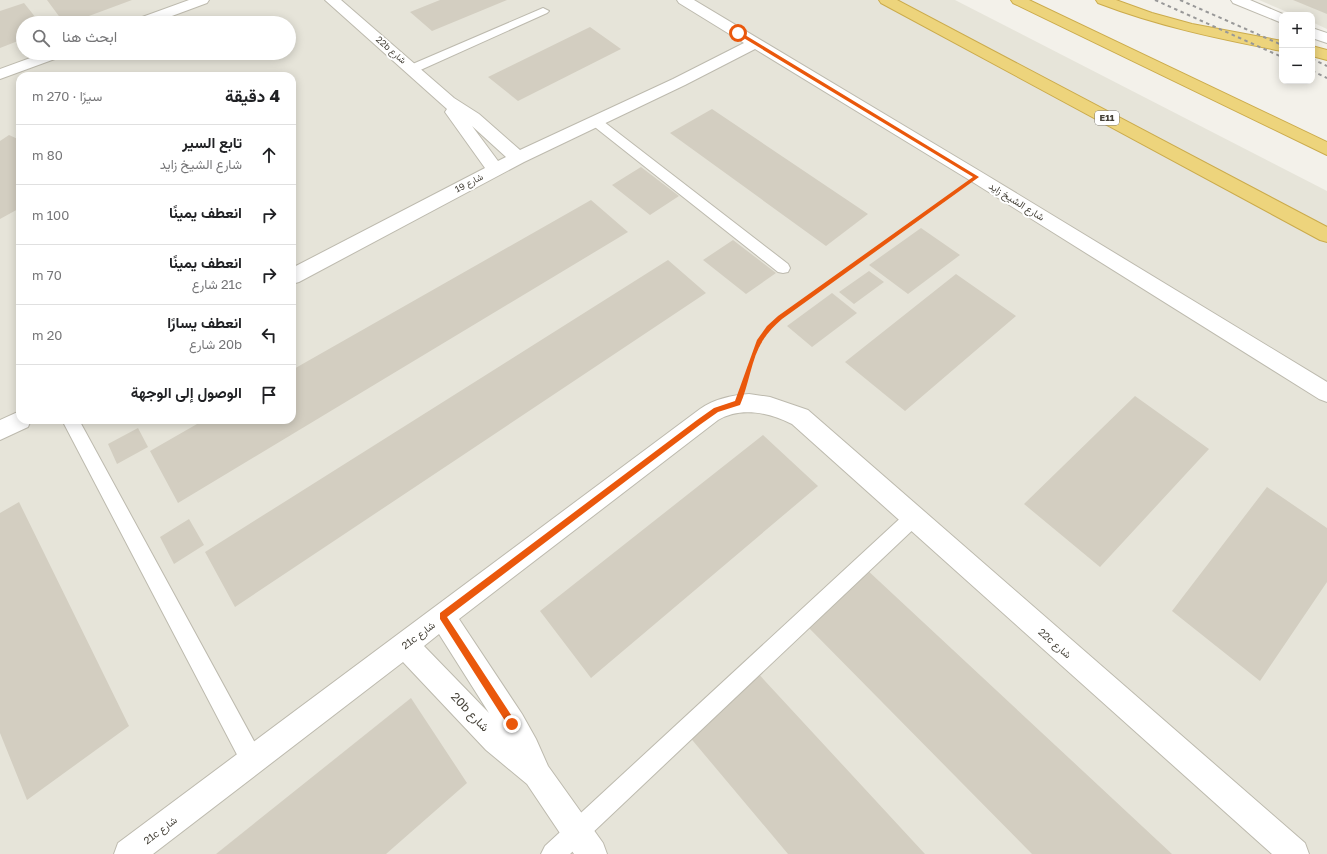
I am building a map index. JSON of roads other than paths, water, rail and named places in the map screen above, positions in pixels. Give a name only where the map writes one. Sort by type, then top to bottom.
[{"type":"highway","name":"E11","points":[[886,0],[1327,235]]},
{"type":"highway","points":[[1018,0],[1327,149]]},
{"type":"highway","points":[[1103,0],[1148,16],[1191,28],[1235,38],[1279,45]]},
{"type":"highway","points":[[1315,52],[1327,55]]},
{"type":"street","points":[[158,16],[202,0]]},
{"type":"street","name":"22b شارع","points":[[332,0],[448,102],[473,118],[518,158]]},
{"type":"street","name":"شارع الشيخ زايد","points":[[684,0],[977,177],[1327,393]]},
{"type":"street","points":[[1238,0],[1279,18]]},
{"type":"street","name":"شارع 19","points":[[649,95],[663,82],[738,33]]},
{"type":"street","points":[[1315,33],[1327,39]]},
{"type":"street","name":"شارع 19","points":[[296,275],[518,158],[595,120],[679,82],[755,43]]},
{"type":"street","points":[[0,74],[39,60]]},
{"type":"street","name":"22b شارع","points":[[448,102],[459,123],[496,170]]},
{"type":"street","name":"21c شارع","points":[[129,854],[716,410],[738,403],[759,403],[781,408],[800,418],[816,432]]},
{"type":"street","points":[[0,431],[16,422]]},
{"type":"street","name":"22c شارع","points":[[816,432],[1294,854]]},
{"type":"street","name":"20b شارع","points":[[442,616],[512,724],[526,749],[538,776],[584,843]]},
{"type":"street","name":"20b شارع","points":[[404,645],[496,740],[538,776]]},
{"type":"lane","points":[[412,69],[543,11]]},
{"type":"lane","points":[[595,120],[783,268]]},
{"type":"lane","points":[[72,424],[252,760]]},
{"type":"lane","points":[[553,854],[584,843],[913,518]]},
{"type":"railway","points":[[1155,0],[1279,56]]},
{"type":"railway","points":[[1180,0],[1279,44]]},
{"type":"railway","points":[[1315,60],[1327,66]]},
{"type":"railway","points":[[1315,72],[1327,78]]}]
